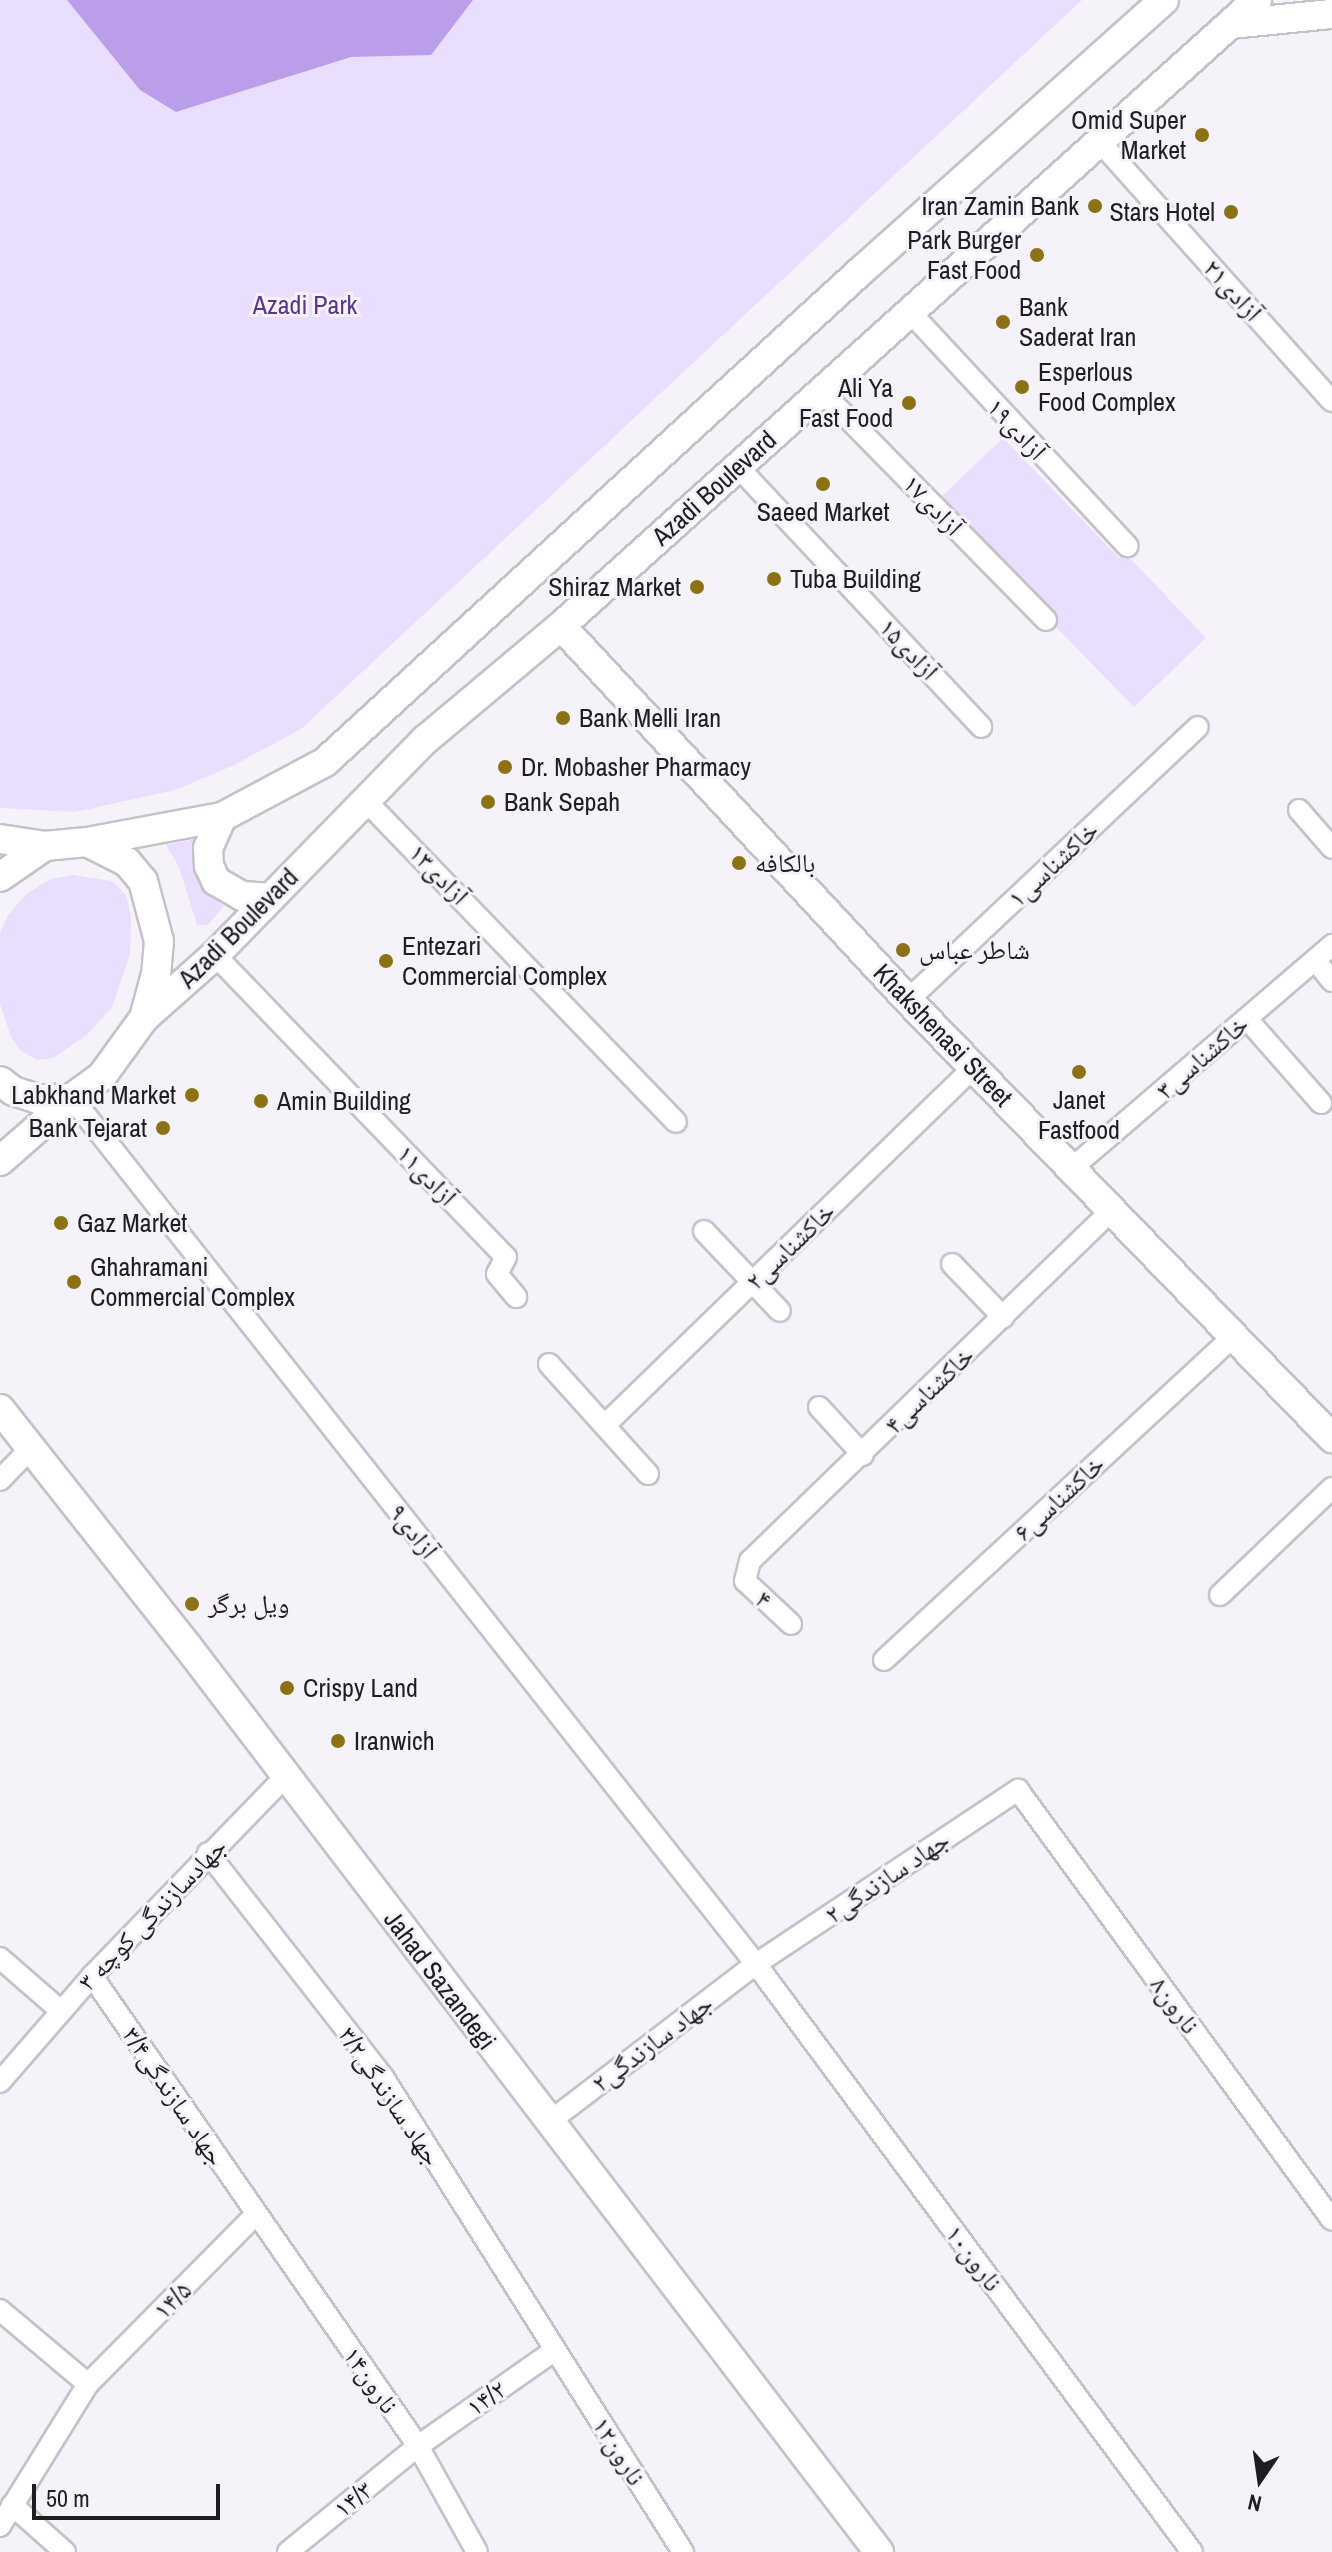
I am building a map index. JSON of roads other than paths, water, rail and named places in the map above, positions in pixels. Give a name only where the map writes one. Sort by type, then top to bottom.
[{"type":"main road","name":"Azadi Boulevard","points":[[144,1018],[215,955],[425,740],[561,626],[1257,0]]},
{"type":"main road","points":[[0,839],[45,846],[87,842],[222,817],[325,762],[1154,6]]},
{"type":"main road","points":[[1231,24],[1332,14]]},
{"type":"main road","name":"Khakshenasi Street","points":[[561,626],[908,1000],[1332,1438]]},
{"type":"main road","points":[[222,817],[208,848],[209,866],[216,881],[242,896],[268,898]]},
{"type":"main road","points":[[0,1161],[102,1076],[144,1018],[156,974],[159,941],[143,881],[127,862],[87,842]]},
{"type":"main road","points":[[0,877],[45,846]]},
{"type":"main road","points":[[0,1081],[13,1091],[38,1099],[72,1098]]},
{"type":"main road","name":"Jahad Sazandegi","points":[[0,1409],[879,2552]]},
{"type":"street","name":"آزادی۲۱","points":[[1101,143],[1332,401]]},
{"type":"street","name":"آزادی۱۹","points":[[909,311],[1127,546]]},
{"type":"street","name":"آزادی۱۷","points":[[821,391],[1046,620]]},
{"type":"street","name":"آزادی۱۵","points":[[738,467],[981,727]]},
{"type":"street","name":"خاکشناسی۱","points":[[908,1000],[1198,727]]},
{"type":"street","name":"آزادی۱۳","points":[[366,801],[676,1122]]},
{"type":"street","points":[[1299,810],[1332,848]]},
{"type":"street","name":"خاکشناسی۳","points":[[1072,1168],[1332,945]]},
{"type":"street","name":"آزادی۱۱","points":[[215,955],[506,1257],[497,1274],[516,1297]]},
{"type":"street","points":[[1315,960],[1332,981]]},
{"type":"street","points":[[1247,1019],[1321,1103]]},
{"type":"street","name":"خاکشناسی۲","points":[[606,1424],[974,1067]]},
{"type":"street","name":"آزادی۹","points":[[72,1098],[756,1964]]},
{"type":"street","name":"خاکشناسی۴","points":[[746,1570],[750,1561],[863,1455],[1112,1210]]},
{"type":"street","points":[[704,1231],[780,1311]]},
{"type":"street","points":[[952,1264],[1003,1317]]},
{"type":"street","name":"خاکشناسی۶","points":[[884,1660],[1234,1336]]},
{"type":"street","points":[[549,1364],[648,1474]]},
{"type":"street","points":[[819,1407],[863,1455]]},
{"type":"street","points":[[0,1480],[32,1447]]},
{"type":"street","points":[[1220,1595],[1332,1488]]},
{"type":"street","name":"۴","points":[[746,1570],[745,1581],[791,1624]]},
{"type":"street","name":"جهادسازندگی کوچه ۳","points":[[0,2082],[92,1976],[285,1777]]},
{"type":"street","name":"۲جهاد سازندگی","points":[[756,1964],[1018,1790]]},
{"type":"street","name":"نارون۸","points":[[1018,1790],[1332,2220]]},
{"type":"street","name":"۳/۲جهاد سازندگی","points":[[208,1853],[383,2077],[555,2350]]},
{"type":"street","points":[[0,1958],[61,2011]]},
{"type":"street","name":"جهاد سازندگی۲","points":[[549,2122],[756,1964]]},
{"type":"street","name":"نارون۱۰","points":[[756,1964],[1192,2552]]},
{"type":"street","name":"۳/۴جهاد سازندگی","points":[[92,1976],[255,2215]]},
{"type":"street","name":"۱۴/۵","points":[[0,2526],[88,2384],[255,2215]]},
{"type":"street","name":"نارون۱۴","points":[[255,2215],[418,2446],[477,2552]]},
{"type":"street","points":[[0,2310],[88,2384]]},
{"type":"street","name":"۱۴/۲","points":[[418,2446],[555,2350]]},
{"type":"street","name":"نارون۱۲","points":[[555,2350],[683,2552]]},
{"type":"street","name":"۱۴/۳","points":[[288,2552],[418,2446]]},
{"type":"street","points":[[12,2505],[65,2552]]},
{"type":"place","name":"Omid Super Market","points":[[1202,135]]},
{"type":"place","name":"Iran Zamin Bank","points":[[1095,206]]},
{"type":"place","name":"Stars Hotel","points":[[1231,212]]},
{"type":"place","name":"Park Burger Fast Food","points":[[1037,255]]},
{"type":"place","name":"Bank Saderat Iran","points":[[1003,322]]},
{"type":"place","name":"Esperlous Food Complex","points":[[1022,387]]},
{"type":"place","name":"Ali Ya Fast Food","points":[[909,403]]},
{"type":"place","name":"Saeed Market","points":[[823,484]]},
{"type":"place","name":"Tuba Building","points":[[774,579]]},
{"type":"place","name":"Shiraz Market","points":[[697,587]]},
{"type":"place","name":"Bank Melli Iran","points":[[563,718]]},
{"type":"place","name":"Dr. Mobasher Pharmacy","points":[[505,767]]},
{"type":"place","name":"Bank Sepah","points":[[488,802]]},
{"type":"place","name":"بالکافه","points":[[739,863]]},
{"type":"place","name":"شاطر عباس","points":[[903,950]]},
{"type":"place","name":"Entezari Commercial Complex","points":[[386,961]]},
{"type":"place","name":"Janet Fastfood","points":[[1079,1072]]},
{"type":"place","name":"Labkhand Market","points":[[192,1095]]},
{"type":"place","name":"Amin Building","points":[[261,1101]]},
{"type":"place","name":"Bank Tejarat","points":[[163,1128]]},
{"type":"place","name":"Gaz Market","points":[[61,1223]]},
{"type":"place","name":"Ghahramani Commercial Complex","points":[[74,1282]]},
{"type":"place","name":"ویل برگر","points":[[192,1604]]},
{"type":"place","name":"Crispy Land","points":[[287,1688]]},
{"type":"place","name":"Iranwich","points":[[338,1741]]},
{"type":"park label","name":"Azadi Park","points":[[305,305]]}]
